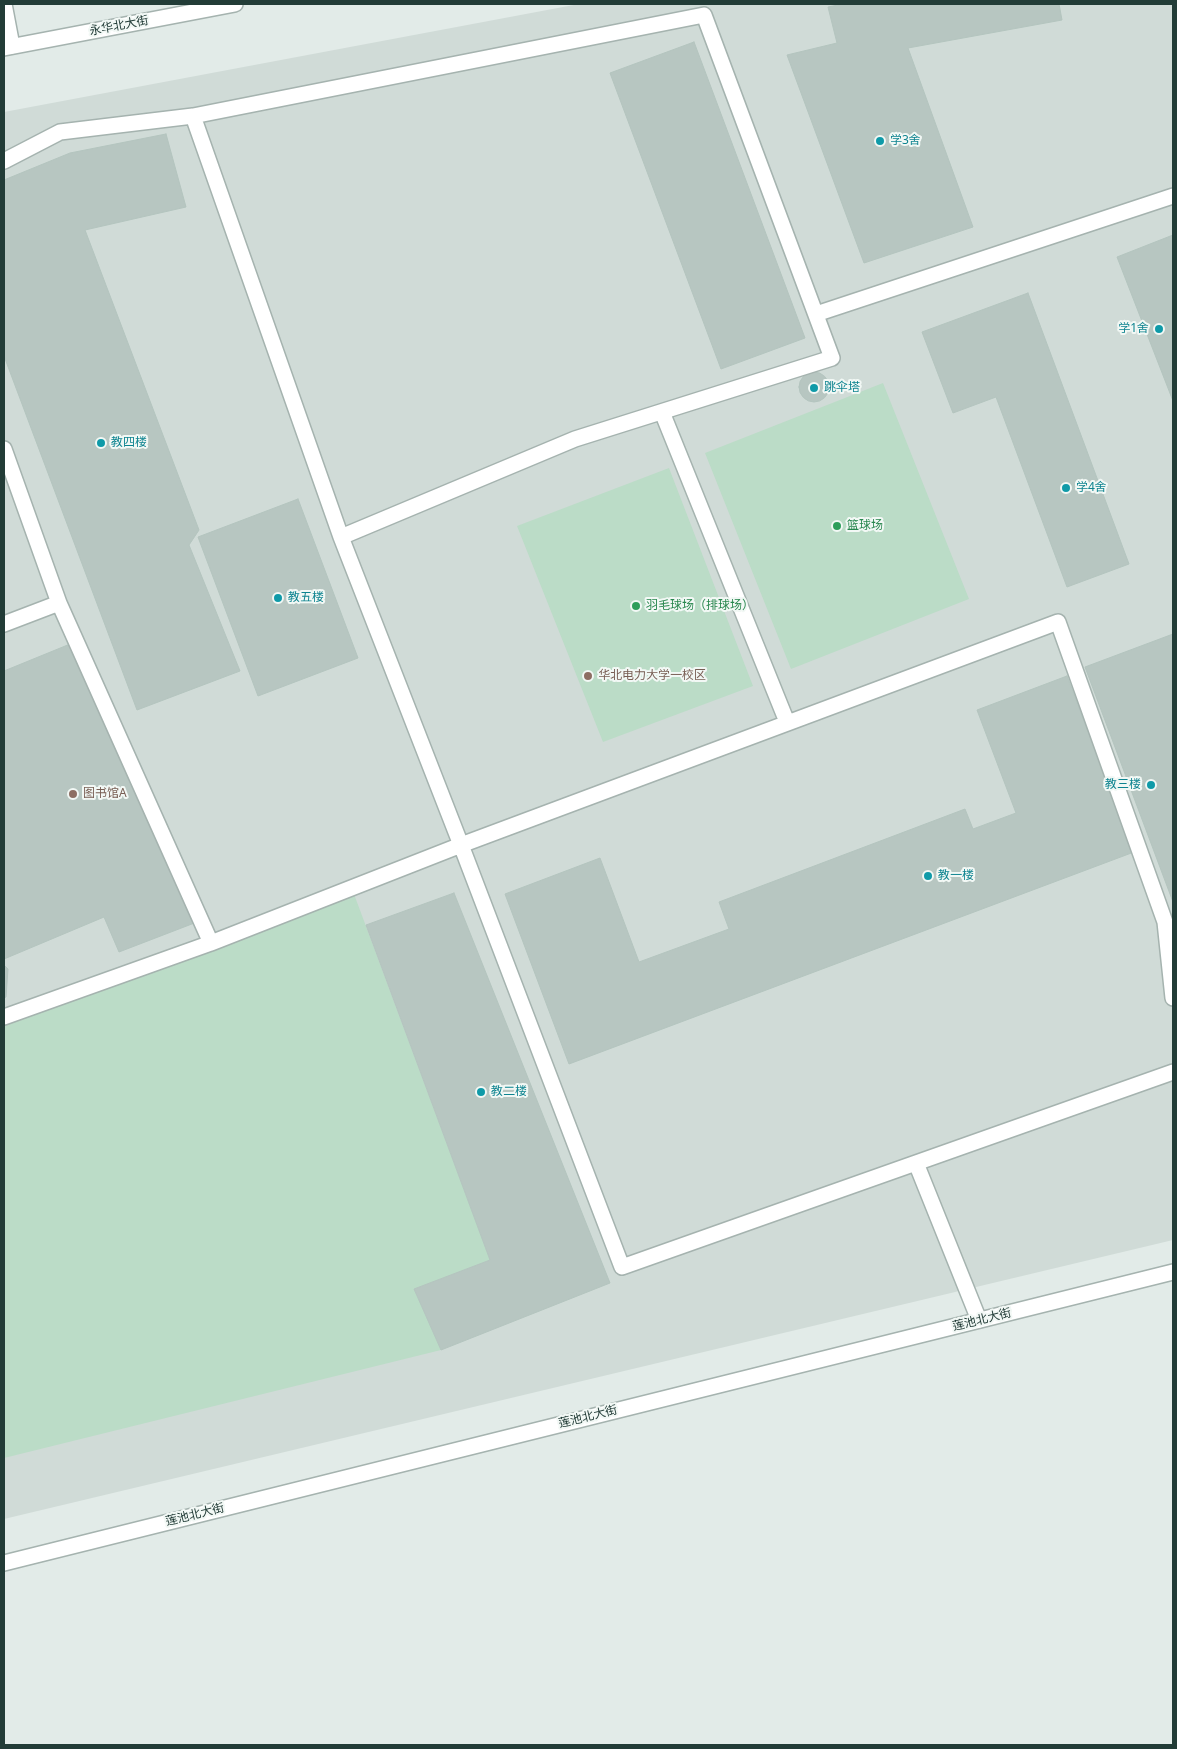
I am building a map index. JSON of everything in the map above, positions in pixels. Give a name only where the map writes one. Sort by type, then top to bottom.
[{"type":"street","points":[[4,4],[8,47]]},
{"type":"street","name":"永华北大街","points":[[8,47],[235,4]]},
{"type":"street","points":[[4,161],[60,132],[193,116],[704,15],[832,358],[575,439],[341,537]]},
{"type":"street","points":[[193,116],[341,537],[462,845],[622,1267],[1173,1072]]},
{"type":"street","points":[[816,314],[1173,196]]},
{"type":"street","points":[[662,412],[787,722]]},
{"type":"street","points":[[4,449],[59,603],[211,943]]},
{"type":"street","points":[[4,624],[59,603]]},
{"type":"street","points":[[4,1017],[211,943],[462,845],[1058,622],[1165,922],[1173,998]]},
{"type":"street","points":[[916,1163],[980,1320]]},
{"type":"street","name":"莲池北大街","points":[[4,1563],[1173,1272]]},
{"type":"shaded area","name":"华北电力大学一校区","points":[[579,4],[1173,4],[1173,1240],[4,1519],[4,112]]},
{"type":"green space","name":"篮球场","points":[[883,383],[969,599],[791,669],[705,453]]},
{"type":"green space","name":"羽毛球场（排球场）","points":[[669,468],[753,686],[603,742],[517,526]]},
{"type":"green space","points":[[351,886],[490,1260],[414,1289],[441,1350],[4,1458],[4,1012]]},
{"type":"building","name":"学3舍","points":[[843,4],[1059,4],[1062,20],[908,48],[973,227],[864,263],[787,55],[837,43],[828,7]]},
{"type":"building","points":[[694,42],[805,338],[721,369],[610,73]]},
{"type":"building","name":"教四楼","points":[[166,134],[186,207],[85,230],[199,530],[189,545],[240,671],[137,710],[4,356],[4,180],[70,153]]},
{"type":"building","name":"学1舍","points":[[1173,235],[1173,401],[1117,257]]},
{"type":"building","name":"学4舍","points":[[1028,293],[1129,564],[1067,587],[996,397],[953,413],[922,332]]},
{"type":"building","name":"跳伞塔","points":[[814,372],[820,373],[828,381],[828,393],[820,401],[814,402],[808,401],[800,393],[799,387],[800,381],[808,373]]},
{"type":"building","name":"教五楼","points":[[298,499],[358,658],[258,696],[198,537]]},
{"type":"building","name":"教三楼","points":[[1173,634],[1173,902],[1085,667]]},
{"type":"building","name":"图书馆A","points":[[75,642],[197,922],[119,952],[104,917],[4,959],[4,671]]},
{"type":"building","name":"教一楼","points":[[1067,676],[1134,852],[569,1064],[505,894],[600,858],[639,962],[729,929],[719,902],[965,809],[973,829],[1016,813],[977,710]]},
{"type":"building","name":"教二楼","points":[[454,893],[610,1283],[441,1350],[414,1289],[490,1260],[366,925]]},
{"type":"building","points":[[4,965],[8,969],[6,997],[4,998]]},
{"type":"place","name":"学3舍","points":[[880,141]]},
{"type":"place","name":"学1舍","points":[[1159,329]]},
{"type":"place","name":"跳伞塔","points":[[814,388]]},
{"type":"place","name":"教四楼","points":[[101,443]]},
{"type":"place","name":"学4舍","points":[[1066,488]]},
{"type":"place","name":"篮球场","points":[[837,526]]},
{"type":"place","name":"教五楼","points":[[278,598]]},
{"type":"place","name":"羽毛球场（排球场）","points":[[636,606]]},
{"type":"place","name":"华北电力大学一校区","points":[[588,676]]},
{"type":"place","name":"教三楼","points":[[1151,785]]},
{"type":"place","name":"图书馆A","points":[[73,794]]},
{"type":"place","name":"教一楼","points":[[928,876]]},
{"type":"place","name":"教二楼","points":[[481,1092]]}]
